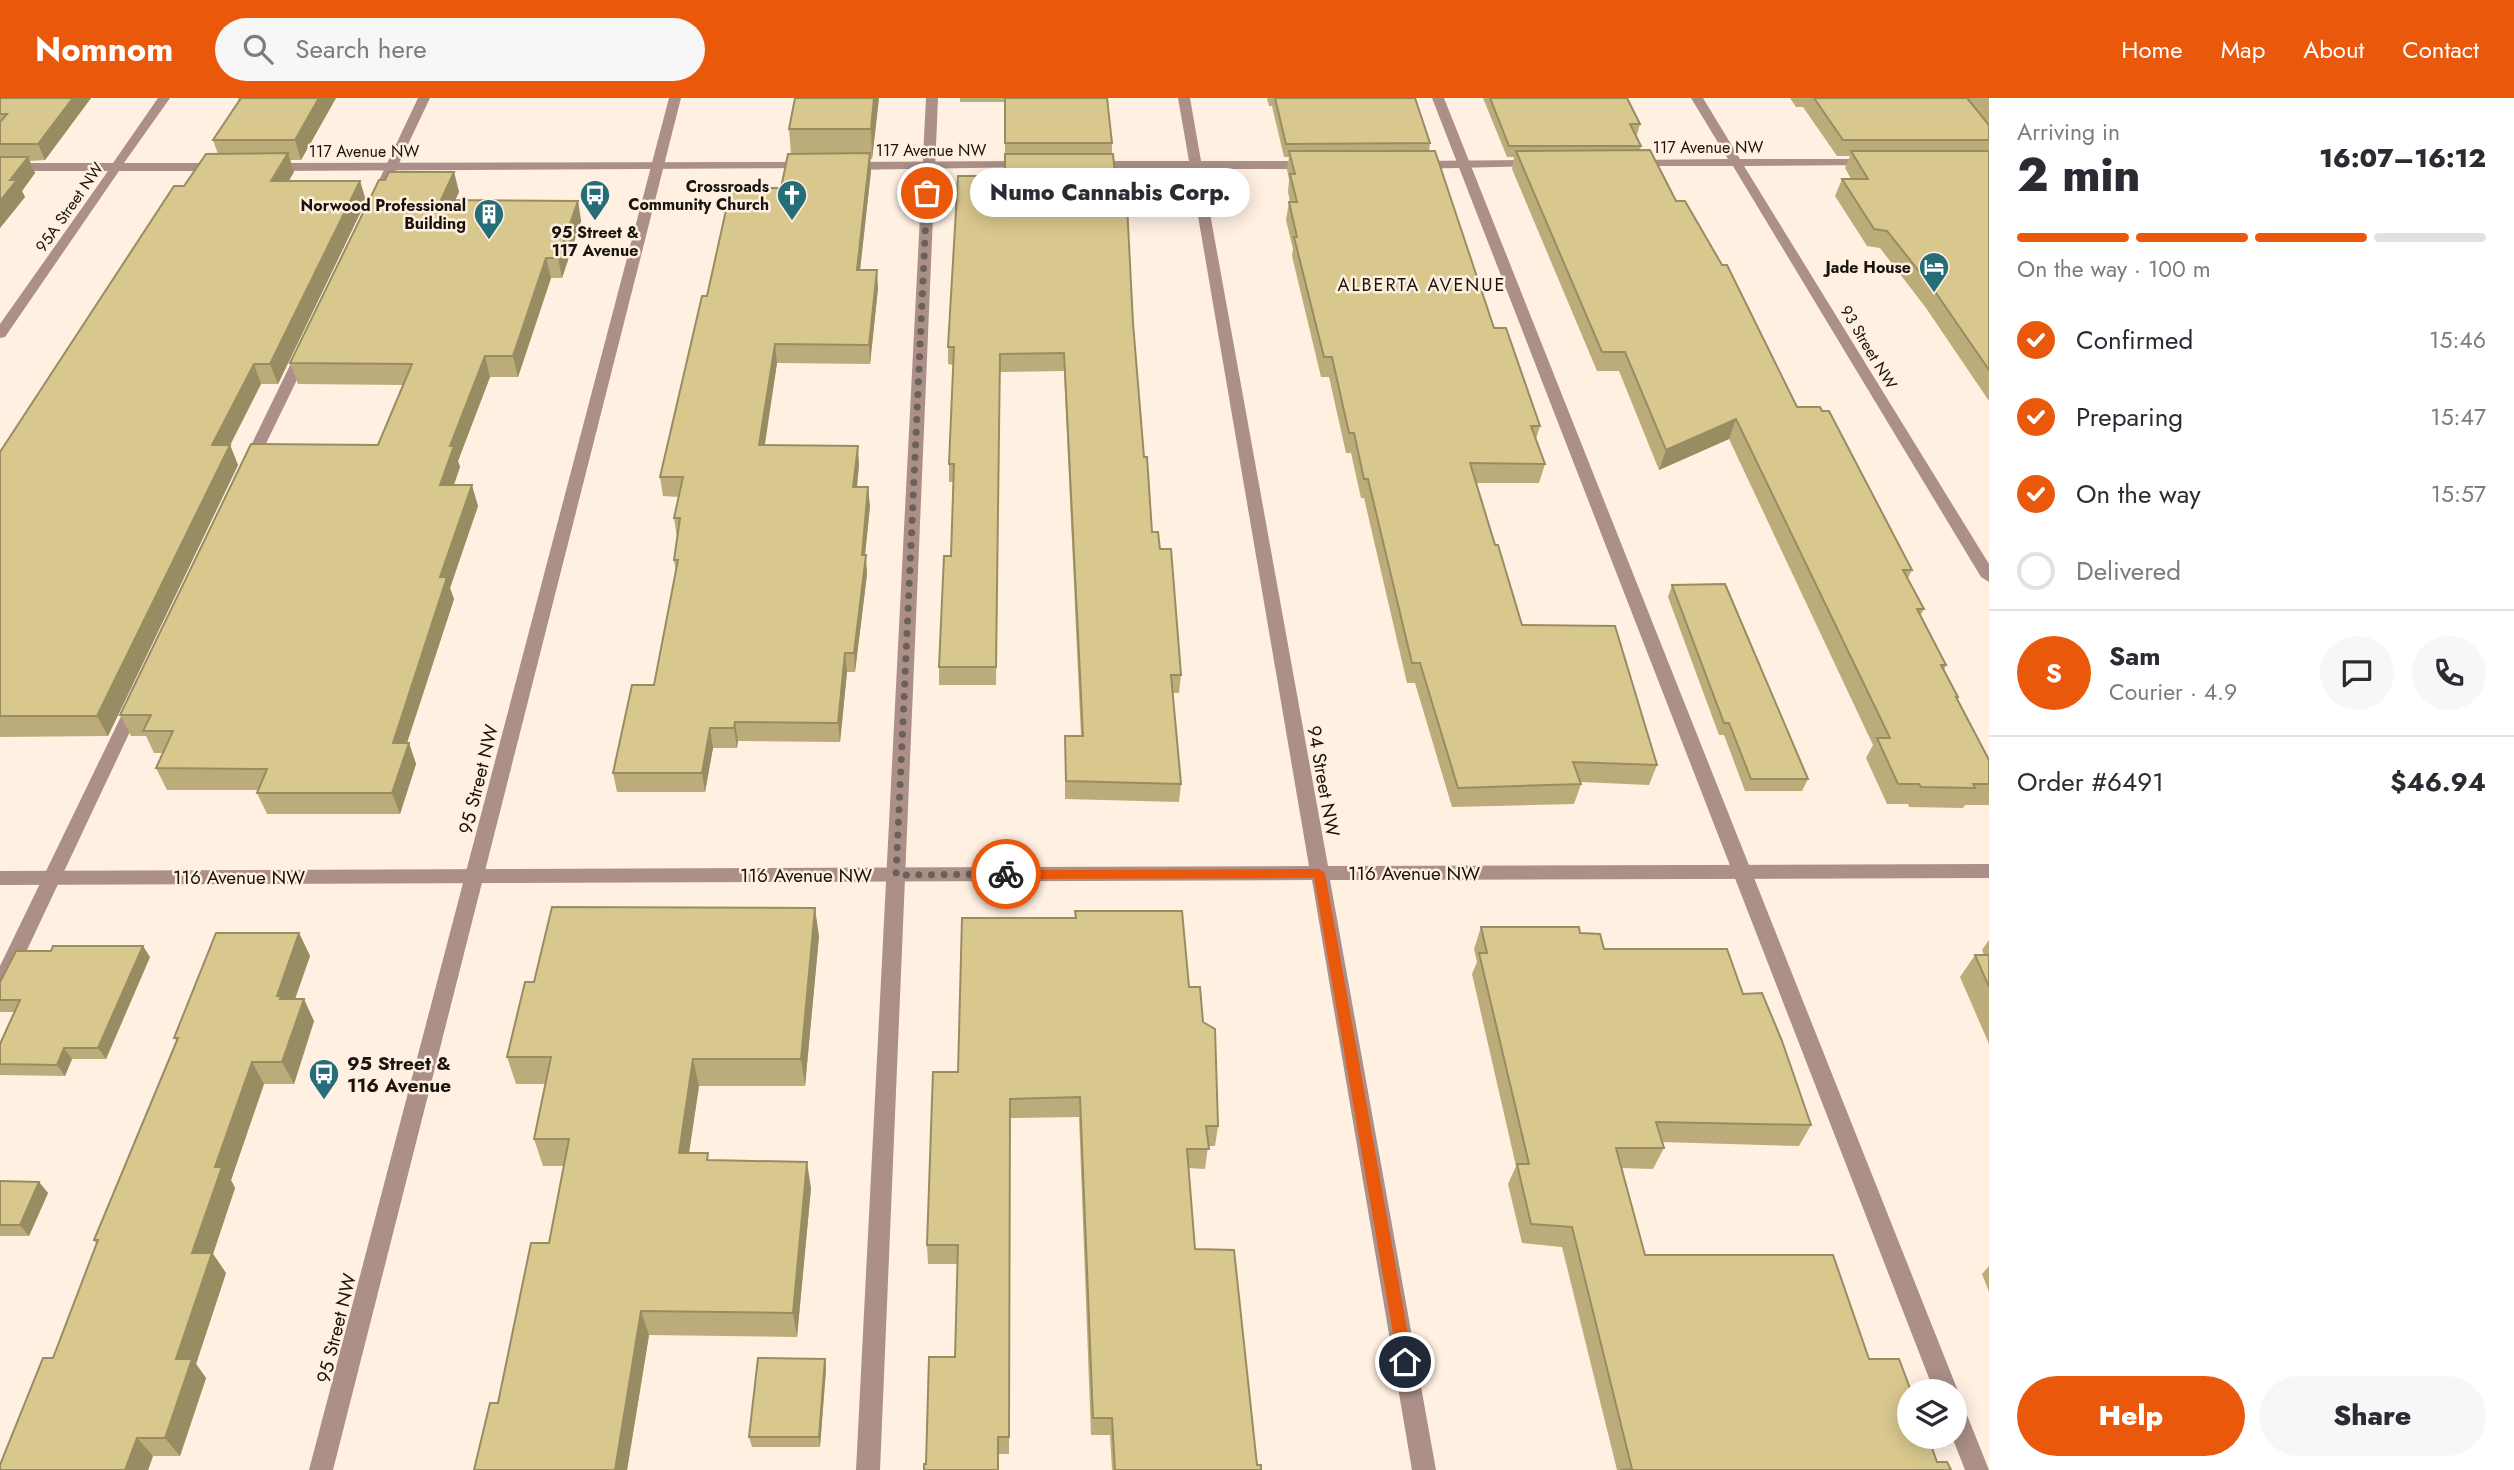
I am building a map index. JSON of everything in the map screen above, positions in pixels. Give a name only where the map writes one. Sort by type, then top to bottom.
[{"type":"street","name":"95A Street NW","points":[[0,334],[164,98]]},
{"type":"street","points":[[374,204],[424,98]]},
{"type":"street","name":"95 Street NW","points":[[321,1470],[675,98]]},
{"type":"street","points":[[868,1470],[932,98]]},
{"type":"street","name":"94 Street NW","points":[[1184,98],[1424,1470]]},
{"type":"street","points":[[1438,98],[1941,1379]]},
{"type":"street","name":"93 Street NW","points":[[1698,98],[1989,578]]},
{"type":"street","name":"117 Avenue NW","points":[[1627,164],[1883,162]]},
{"type":"street","points":[[1410,165],[1545,164]]},
{"type":"street","name":"117 Avenue NW","points":[[834,166],[1035,165]]},
{"type":"street","points":[[1076,165],[1316,165]]},
{"type":"street","name":"117 Avenue NW","points":[[254,167],[820,166]]},
{"type":"street","points":[[0,167],[227,167]]},
{"type":"street","points":[[243,478],[309,341]]},
{"type":"street","points":[[0,986],[141,691]]},
{"type":"street","name":"116 Avenue NW","points":[[0,878],[1989,871]]},
{"type":"street","points":[[1967,1444],[1977,1470]]},
{"type":"building","points":[[0,98],[73,98],[38,144],[0,144],[0,122],[7,114],[0,114]]},
{"type":"building","points":[[241,98],[319,98],[295,140],[213,140]]},
{"type":"building","points":[[795,98],[874,98],[871,129],[789,129]]},
{"type":"building","points":[[1005,98],[1107,98],[1112,143],[1005,143]]},
{"type":"building","points":[[1275,98],[1415,98],[1430,143],[1286,144]]},
{"type":"building","points":[[1490,98],[1627,98],[1640,124],[1630,124],[1641,146],[1509,146]]},
{"type":"building","points":[[1814,98],[1967,98],[1989,125],[1989,140],[1843,140]]},
{"type":"building","points":[[1650,150],[1676,201],[1685,201],[1722,265],[1727,265],[1797,407],[1820,407],[1822,411],[1829,411],[1912,570],[1903,570],[1924,609],[1917,609],[1946,665],[1941,665],[1989,760],[1989,784],[1973,784],[1975,788],[1898,784],[1877,738],[1890,738],[1736,419],[1666,450],[1625,352],[1602,352],[1516,151]]},
{"type":"building","points":[[1289,151],[1435,151],[1494,328],[1506,328],[1540,426],[1531,426],[1545,464],[1470,463],[1522,625],[1615,626],[1657,765],[1573,762],[1581,784],[1458,788],[1420,663],[1412,663],[1368,479],[1364,479],[1354,433],[1349,433],[1332,357],[1324,357],[1294,237],[1297,237],[1289,202],[1297,202],[1290,174],[1295,174]]},
{"type":"building","points":[[1851,151],[1989,151],[1989,370],[1934,290],[1887,231],[1874,229],[1842,179],[1868,179]]},
{"type":"building","points":[[288,153],[271,181],[360,181],[270,364],[254,364],[212,445],[230,445],[97,716],[0,716],[0,452],[174,186],[184,186],[206,154]]},
{"type":"building","points":[[870,153],[857,270],[877,270],[869,345],[775,344],[759,445],[858,446],[853,487],[868,487],[862,555],[866,555],[854,653],[845,653],[838,723],[735,722],[734,728],[710,728],[702,773],[613,773],[632,685],[654,685],[678,560],[674,560],[680,518],[674,518],[683,477],[660,477],[702,296],[707,296],[730,192],[740,193],[741,188],[781,188],[788,154]]},
{"type":"building","points":[[1005,154],[1113,154],[1116,185],[1126,185],[1133,323],[1152,532],[1158,532],[1160,549],[1171,549],[1181,675],[1171,675],[1181,784],[1066,781],[1065,736],[1083,736],[1064,353],[1000,354],[996,667],[939,667],[944,556],[951,556],[954,464],[949,464],[954,347],[948,347],[958,176],[1005,176]]},
{"type":"building","points":[[0,157],[28,157],[10,180],[17,180],[0,201]]},
{"type":"building","points":[[389,172],[454,172],[441,200],[578,201],[558,258],[546,258],[513,356],[485,356],[450,446],[454,446],[440,485],[472,485],[440,577],[447,577],[393,743],[409,743],[392,793],[257,793],[267,769],[156,768],[173,731],[143,731],[151,715],[120,715],[251,444],[378,445],[412,364],[290,363],[379,180],[385,180]]},
{"type":"building","points":[[1725,584],[1808,779],[1751,779],[1729,723],[1724,723],[1672,585]]},
{"type":"building","points":[[552,907],[815,908],[801,1059],[693,1059],[679,1153],[708,1153],[707,1160],[807,1162],[793,1313],[641,1311],[615,1470],[474,1470],[490,1403],[498,1403],[531,1243],[549,1243],[569,1139],[534,1139],[551,1057],[507,1057],[525,982],[534,982]]},
{"type":"building","points":[[1075,911],[1182,911],[1189,987],[1200,987],[1203,1022],[1215,1029],[1218,1126],[1206,1126],[1209,1149],[1187,1149],[1195,1249],[1234,1250],[1257,1465],[1261,1465],[1261,1470],[1115,1470],[1112,1418],[1093,1418],[1080,1097],[1010,1099],[1009,1437],[998,1437],[998,1470],[924,1470],[929,1357],[955,1357],[958,1245],[927,1245],[933,1072],[958,1072],[962,918],[1076,918]]},
{"type":"building","points":[[1481,927],[1579,927],[1580,933],[1600,934],[1604,949],[1727,949],[1743,994],[1762,993],[1811,1125],[1656,1122],[1664,1148],[1616,1148],[1645,1255],[1833,1255],[1869,1359],[1899,1359],[1906,1379],[1897,1379],[1897,1449],[1932,1449],[1937,1462],[1947,1462],[1951,1470],[1620,1470],[1632,1469],[1572,1227],[1531,1224],[1517,1164],[1529,1164],[1479,953],[1487,953]]},
{"type":"building","points":[[216,933],[299,933],[277,996],[281,996],[280,999],[304,999],[282,1062],[252,1062],[215,1167],[222,1167],[192,1253],[212,1253],[176,1359],[192,1359],[165,1438],[137,1438],[125,1470],[0,1470],[43,1358],[53,1358],[98,1240],[94,1240],[178,1038],[174,1038]]},
{"type":"building","points":[[53,946],[143,946],[98,1048],[64,1048],[57,1065],[0,1064],[0,1044],[20,1000],[0,1000],[0,982],[16,951],[51,951]]},
{"type":"building","points":[[1975,955],[1989,955],[1989,987]]},
{"type":"building","points":[[0,1181],[39,1182],[20,1225],[0,1225]]},
{"type":"building","points":[[758,1358],[825,1359],[819,1437],[749,1437]]},
{"type":"way so far","points":[[927,193],[896,875],[1006,874]]},
{"type":"place","name":"Numo Cannabis Corp.","points":[[927,193]]},
{"type":"place","name":"95 Street & 117 Avenue","points":[[595,222]]},
{"type":"place","name":"Crossroads Community Church","points":[[792,222]]},
{"type":"place","name":"Norwood Professional Building","points":[[489,241]]},
{"type":"place","name":"Jade House","points":[[1934,294]]},
{"type":"place","name":"95 Street & 116 Avenue","points":[[324,1101]]},
{"type":"district","name":"ALBERTA AVENUE","points":[[1422,285]]},
{"type":"route","points":[[1006,874],[1319,873],[1405,1362]]}]
